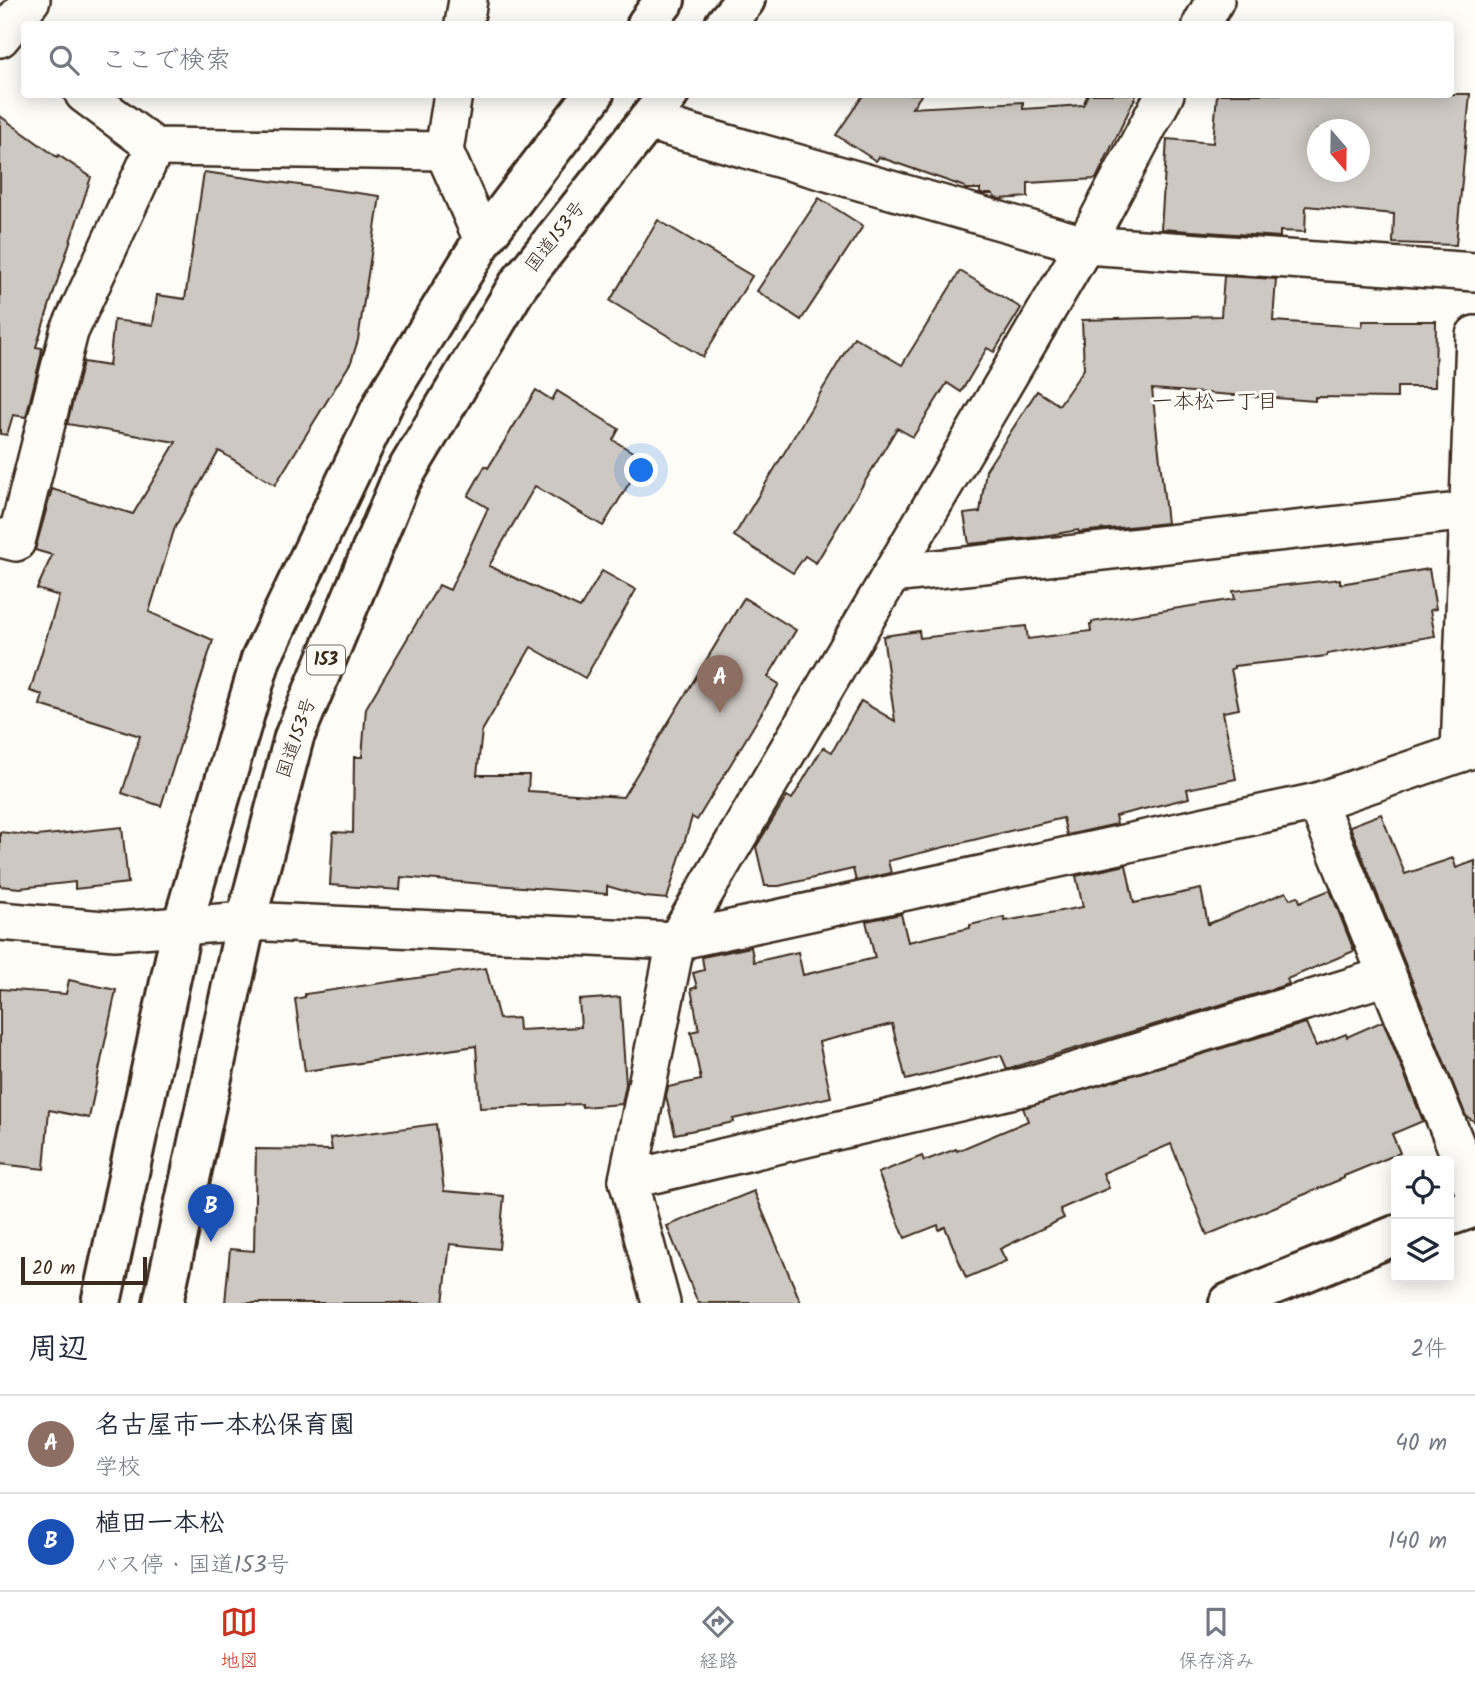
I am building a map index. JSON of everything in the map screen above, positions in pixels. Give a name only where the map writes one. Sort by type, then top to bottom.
[{"type":"main road","points":[[649,21],[665,0]]},
{"type":"main road","points":[[728,21],[745,0]]},
{"type":"main road","points":[[101,1303],[182,926],[261,659],[385,400],[483,240],[591,98]]},
{"type":"main road","name":"国道153号","points":[[163,1303],[246,921],[294,737],[400,482],[518,285],[658,108]]},
{"type":"main road","points":[[1454,1214],[1475,1207]]},
{"type":"main road","points":[[1229,1303],[1391,1237]]},
{"type":"street","points":[[10,41],[31,0]]},
{"type":"street","points":[[464,21],[468,0]]},
{"type":"street","points":[[1204,21],[1215,0]]},
{"type":"street","points":[[90,98],[155,147],[444,151]]},
{"type":"street","points":[[452,98],[444,151],[483,240]]},
{"type":"street","points":[[660,1303],[628,1180],[676,942],[1085,244],[1163,98]]},
{"type":"street","points":[[658,108],[1085,244],[1475,272]]},
{"type":"street","points":[[0,538],[16,542],[69,332],[155,147]]},
{"type":"street","points":[[0,921],[115,931],[246,921],[676,942],[1317,802],[1468,750],[1469,511],[1475,335]]},
{"type":"street","points":[[891,574],[1469,511]]},
{"type":"street","points":[[1317,802],[1475,1194]]},
{"type":"street","points":[[628,1180],[1031,1085],[1387,976]]},
{"type":"building","points":[[1454,94],[1470,94],[1456,245],[1393,243],[1394,214],[1306,206],[1305,232],[1280,231],[1280,237],[1161,229],[1167,139],[1213,143],[1217,98],[1454,98]]},
{"type":"building","points":[[861,98],[919,98],[912,108],[1023,102],[1023,109],[1083,105],[1086,98],[1135,98],[1096,179],[1028,183],[1028,197],[999,199],[993,194],[980,194],[980,189],[965,189],[879,157],[876,161],[836,135]]},
{"type":"building","points":[[0,116],[57,157],[58,155],[91,177],[36,347],[42,348],[41,356],[26,417],[13,415],[7,435],[0,434]]},
{"type":"building","points":[[204,172],[380,196],[358,340],[351,362],[275,485],[219,451],[175,527],[149,612],[213,640],[161,806],[122,793],[140,736],[40,705],[43,695],[30,691],[59,596],[37,589],[52,555],[35,550],[52,489],[133,514],[176,442],[67,424],[83,362],[109,366],[114,320],[153,325],[157,295],[185,299]]},
{"type":"building","points":[[819,198],[863,226],[801,320],[757,291]]},
{"type":"building","points":[[658,220],[752,276],[703,357],[610,301]]},
{"type":"building","points":[[960,271],[1021,308],[994,352],[987,348],[961,392],[947,383],[913,437],[897,428],[816,563],[805,556],[793,573],[734,536],[854,337],[902,365]]},
{"type":"building","points":[[1224,276],[1276,279],[1273,321],[1362,327],[1363,321],[1436,321],[1435,387],[1397,387],[1397,398],[1315,397],[1315,401],[1152,389],[1167,523],[1078,530],[969,544],[964,514],[980,512],[986,470],[1037,391],[1059,405],[1084,369],[1082,320],[1221,316]]},
{"type":"building","points":[[536,390],[552,400],[557,391],[619,429],[613,440],[644,459],[603,526],[535,486],[489,566],[580,608],[602,571],[636,590],[585,678],[531,647],[482,731],[477,775],[529,775],[528,791],[623,797],[744,598],[796,630],[768,677],[779,684],[697,820],[692,817],[667,899],[645,897],[607,886],[607,894],[401,877],[400,890],[330,885],[333,832],[353,833],[354,757],[362,757],[366,708],[439,585],[450,590],[488,508],[468,496]]},
{"type":"building","points":[[1429,569],[1436,609],[1430,610],[1435,636],[1327,656],[1234,666],[1231,669],[1239,709],[1223,712],[1236,779],[1187,789],[1189,798],[1115,816],[1117,824],[1067,835],[1063,818],[888,861],[891,873],[856,881],[853,869],[779,886],[765,886],[756,847],[787,796],[792,799],[823,747],[832,752],[861,701],[895,721],[883,636],[919,631],[920,638],[1026,626],[1028,639],[1091,631],[1092,622],[1235,599],[1233,591],[1340,579],[1340,584]]},
{"type":"building","points":[[1381,814],[1405,874],[1453,858],[1456,868],[1475,861],[1475,1122],[1466,1116],[1350,826]]},
{"type":"building","points":[[122,827],[128,883],[75,889],[75,882],[20,888],[0,886],[0,832],[37,836]]},
{"type":"building","points":[[1126,865],[1134,903],[1201,889],[1208,924],[1286,892],[1290,899],[1298,896],[1300,902],[1330,890],[1354,951],[1287,979],[1289,984],[1007,1069],[1001,1055],[906,1080],[892,1024],[819,1042],[831,1097],[675,1134],[666,1096],[668,1087],[701,1080],[691,1032],[699,1030],[691,989],[697,987],[693,973],[704,970],[702,957],[751,947],[754,962],[798,952],[803,975],[875,958],[866,921],[901,914],[908,942],[1004,917],[1005,921],[1083,907],[1076,876]]},
{"type":"building","points":[[486,968],[499,1019],[518,1018],[519,1030],[581,1027],[579,1000],[620,997],[626,1084],[622,1104],[480,1108],[476,1046],[305,1071],[295,999],[305,997],[305,994]]},
{"type":"building","points":[[69,980],[116,990],[89,1118],[49,1110],[44,1169],[0,1164],[0,989],[66,994]]},
{"type":"building","points":[[1383,1021],[1423,1121],[1392,1134],[1400,1153],[1207,1235],[1171,1144],[1103,1173],[1109,1188],[1060,1209],[1064,1218],[1000,1249],[1006,1261],[966,1278],[945,1227],[939,1230],[938,1225],[905,1238],[878,1173],[922,1156],[924,1161],[956,1149],[957,1151],[1028,1121],[1023,1108],[1306,1023],[1316,1046],[1346,1034],[1347,1037]]},
{"type":"building","points":[[436,1124],[444,1191],[504,1196],[499,1249],[450,1244],[443,1303],[225,1303],[230,1249],[254,1251],[256,1149],[332,1150],[330,1138]]},
{"type":"building","points":[[754,1191],[801,1303],[698,1303],[667,1226]]},
{"type":"place","name":"名古屋市一本松保育園","points":[[720,713]]},
{"type":"place","name":"植田一本松","points":[[211,1242]]},
{"type":"district","name":"一本松一丁目","points":[[1215,402]]}]
